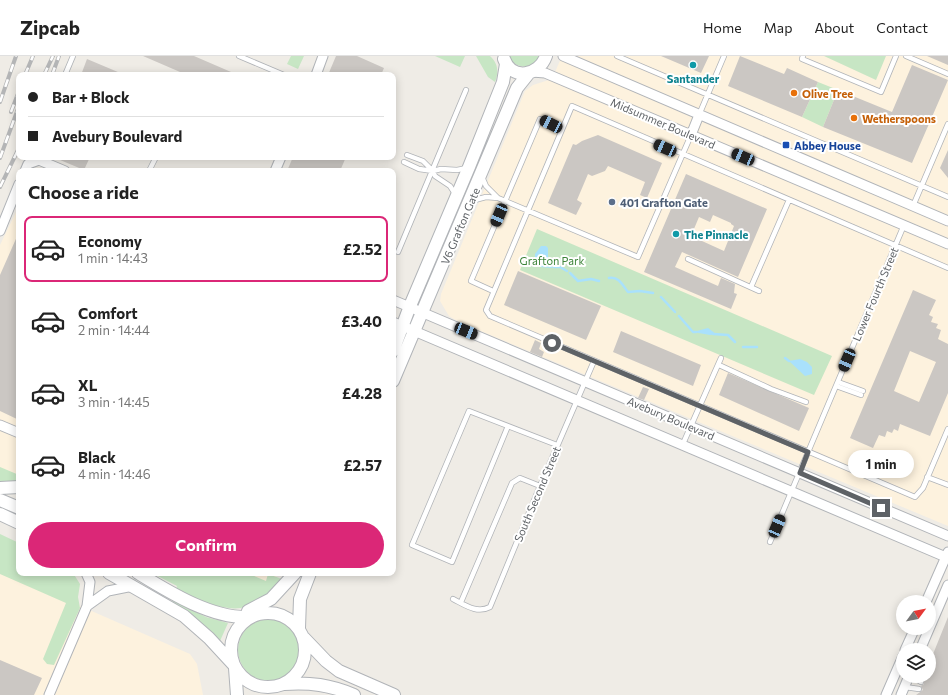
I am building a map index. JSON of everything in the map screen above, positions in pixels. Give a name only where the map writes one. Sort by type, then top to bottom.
[{"type":"street","points":[[317,72],[324,56]]},
{"type":"street","name":"V6 Grafton Gate","points":[[397,351],[415,331],[518,88],[530,73],[541,66],[546,56]]},
{"type":"street","name":"Midsummer Boulevard","points":[[563,56],[948,221]]},
{"type":"street","points":[[503,59],[516,72],[530,73]]},
{"type":"street","name":"V6 Grafton Gate","points":[[396,364],[398,324],[410,306],[503,82],[503,59]]},
{"type":"street","name":"Midsummer Boulevard","points":[[530,73],[545,74],[948,244]]},
{"type":"street","points":[[691,135],[699,115]]},
{"type":"street","points":[[26,168],[28,164],[36,160]]},
{"type":"street","points":[[40,160],[58,168]]},
{"type":"street","points":[[0,232],[16,192]]},
{"type":"street","name":"Avebury Boulevard","points":[[396,301],[948,536]]},
{"type":"street","name":"Avebury Boulevard","points":[[398,324],[682,446],[947,556]]},
{"type":"street","points":[[0,425],[16,432]]},
{"type":"street","points":[[0,488],[16,487]]},
{"type":"street","points":[[0,500],[16,507]]},
{"type":"street","points":[[0,514],[16,522]]},
{"type":"street","points":[[929,595],[947,556]]},
{"type":"street","points":[[49,695],[87,606],[90,582],[87,576]]},
{"type":"street","points":[[114,576],[184,616],[204,634],[248,682],[263,687],[317,683],[334,687],[354,695]]},
{"type":"street","points":[[142,576],[173,593],[212,611],[238,618],[270,612],[281,614],[291,620],[331,666],[375,688],[394,695]]},
{"type":"street","points":[[227,615],[253,609],[263,604],[271,599],[293,576]]},
{"type":"street","points":[[237,695],[238,682],[231,654],[231,643],[235,633],[241,624],[282,597],[294,576]]},
{"type":"street","points":[[269,695],[281,685],[293,679],[300,670],[305,659],[306,648],[301,632],[300,599],[309,576]]},
{"type":"street","points":[[923,643],[948,585]]},
{"type":"street","points":[[87,606],[108,591],[137,589]]},
{"type":"street","points":[[886,695],[896,672]]},
{"type":"lane","points":[[66,72],[73,56]]},
{"type":"lane","points":[[239,56],[277,72]]},
{"type":"lane","points":[[617,56],[948,197]]},
{"type":"lane","points":[[699,115],[724,56]]},
{"type":"lane","points":[[803,56],[802,59],[881,92],[896,56]]},
{"type":"lane","points":[[906,56],[948,74]]},
{"type":"lane","points":[[398,252],[466,90]]},
{"type":"lane","points":[[948,268],[682,155],[572,106],[486,307],[486,312],[490,316],[915,497],[923,488],[948,429]]},
{"type":"lane","points":[[493,291],[471,281],[540,119],[562,130]]},
{"type":"lane","points":[[913,206],[948,124]]},
{"type":"lane","points":[[481,175],[486,186],[498,198],[505,202],[638,257],[691,135]]},
{"type":"lane","points":[[407,155],[423,161],[433,171],[435,176],[450,186],[456,197]]},
{"type":"lane","points":[[404,162],[419,169],[433,171],[440,169],[456,170],[469,167]]},
{"type":"lane","points":[[470,202],[486,197],[498,198]]},
{"type":"lane","points":[[751,288],[789,200]]},
{"type":"lane","name":"Lower Fourth Street","points":[[770,542],[904,225]]},
{"type":"lane","points":[[688,259],[759,291]]},
{"type":"lane","points":[[682,446],[701,407],[721,358]]},
{"type":"lane","name":"South Second Street","points":[[461,602],[478,610],[485,610],[490,607],[557,445],[594,361]]},
{"type":"lane","points":[[719,365],[771,389],[806,402]]},
{"type":"lane","points":[[837,384],[862,393]]},
{"type":"lane","points":[[508,426],[452,562],[412,544],[469,411],[508,426],[557,445]]},
{"type":"lane","points":[[927,477],[948,486]]},
{"type":"lane","points":[[453,599],[461,602],[512,483],[520,478],[540,486]]},
{"type":"lane","points":[[903,691],[919,689]]},
{"type":"shaded area","points":[[562,56],[948,56],[948,526],[459,322],[449,316],[440,301],[441,294],[525,91],[533,85],[552,79]]},
{"type":"shaded area","points":[[16,212],[16,478],[0,471],[0,245]]},
{"type":"shaded area","points":[[0,571],[190,654],[197,664],[203,695],[0,695]]},
{"type":"shaded area","points":[[251,576],[276,576],[272,585]]},
{"type":"green space","points":[[291,56],[304,56],[298,69],[287,64]]},
{"type":"green space","points":[[435,56],[465,56],[460,67]]},
{"type":"green space","points":[[476,56],[490,56],[493,59],[497,68],[495,82],[488,77]]},
{"type":"green space","points":[[509,56],[539,56],[533,64],[528,66],[520,66],[515,64]]},
{"type":"green space","points":[[824,56],[886,56],[876,80]]},
{"type":"green space","points":[[818,82],[838,90],[823,127],[802,117]]},
{"type":"green space","name":"Grafton Park","points":[[537,229],[832,356],[814,395],[520,270]]},
{"type":"green space","points":[[0,467],[16,474],[16,483],[0,482]]},
{"type":"green space","points":[[0,534],[16,542],[16,576],[75,576],[80,584],[78,597],[80,608],[54,665],[47,664],[43,659],[66,603],[0,574]]},
{"type":"green space","points":[[158,576],[254,576],[266,581],[267,576],[274,576],[282,579],[271,592],[262,599],[246,607],[237,608],[228,608],[210,604],[176,589],[177,586]]},
{"type":"green space","points":[[173,600],[206,617],[228,623],[220,641],[171,604]]},
{"type":"green space","points":[[269,619],[281,622],[291,628],[297,638],[300,650],[297,662],[291,672],[281,678],[269,681],[257,678],[247,672],[241,662],[238,650],[241,638],[247,628],[257,622]]},
{"type":"water","points":[[541,246],[546,246],[548,248],[548,259],[552,260],[554,264],[552,268],[540,267],[535,261],[535,254]]},
{"type":"water","points":[[708,328],[716,334],[710,335],[693,332]]},
{"type":"water","points":[[800,359],[807,362],[812,367],[812,374],[805,376],[789,361]]},
{"type":"building","points":[[143,56],[194,56],[231,72],[180,72]]},
{"type":"building","points":[[336,56],[357,56],[384,68],[382,72],[329,72]]},
{"type":"building","name":"Santander","points":[[661,56],[709,56],[701,73]]},
{"type":"building","points":[[740,56],[784,74],[787,68],[818,82],[802,117],[728,86]]},
{"type":"building","points":[[927,56],[948,56],[948,65]]},
{"type":"building","points":[[87,59],[118,72],[82,72]]},
{"type":"building","points":[[912,65],[948,80],[912,163],[823,127],[838,90],[892,112]]},
{"type":"building","points":[[598,135],[662,163],[647,198],[640,195],[645,182],[608,166],[605,171],[592,176],[588,174],[577,200],[582,203],[576,215],[548,203],[573,144],[576,145]]},
{"type":"building","points":[[948,150],[948,178],[940,168]]},
{"type":"building","points":[[60,160],[89,160],[85,168],[79,168]]},
{"type":"building","points":[[292,160],[345,160],[341,168],[288,168]]},
{"type":"building","name":"The Pinnacle","points":[[686,174],[767,209],[738,277],[682,252],[675,267],[718,286],[721,278],[735,284],[734,293],[737,294],[731,309],[644,272]],"holes":[[[713,215],[731,223],[734,226],[724,251],[691,236],[699,217],[710,222]]]},
{"type":"building","points":[[16,239],[16,419],[0,411],[0,275]]},
{"type":"building","points":[[518,271],[601,306],[586,340],[504,305]]},
{"type":"building","points":[[913,290],[936,300],[929,315],[933,317],[931,322],[938,324],[936,328],[941,330],[938,339],[948,344],[948,393],[930,436],[900,424],[898,431],[894,429],[892,433],[887,431],[885,437],[879,435],[873,448],[850,438]],"holes":[[[910,351],[936,362],[919,402],[894,391]]]},
{"type":"building","points":[[621,331],[701,365],[693,386],[613,352]]},
{"type":"building","points":[[535,340],[541,343],[539,349],[544,352],[542,357],[530,352]]},
{"type":"building","points":[[728,373],[809,408],[799,431],[719,395]]},
{"type":"building","points":[[643,387],[649,389],[644,400],[638,398]]},
{"type":"building","points":[[948,617],[948,695],[916,695],[923,690],[921,686],[924,683],[936,683],[936,647]]},
{"type":"building","points":[[0,660],[42,678],[34,695],[0,695]]},
{"type":"waterway","points":[[554,267],[560,267],[567,271]]},
{"type":"waterway","points":[[570,273],[578,281],[591,279],[599,281]]},
{"type":"waterway","points":[[609,278],[615,278],[618,280],[628,292],[640,291],[653,293]]},
{"type":"waterway","points":[[661,297],[675,312]]},
{"type":"waterway","points":[[679,316],[693,332],[696,332]]},
{"type":"waterway","points":[[713,334],[728,335],[735,342]]},
{"type":"waterway","points":[[743,347],[757,347]]},
{"type":"waterway","points":[[785,358],[789,361]]},
{"type":"railway","points":[[0,102],[16,56]]},
{"type":"railway","points":[[26,72],[33,56]]},
{"type":"railway","points":[[45,72],[53,56]]},
{"type":"railway","points":[[53,72],[59,56]]},
{"type":"railway","points":[[11,112],[16,99]]},
{"type":"railway","points":[[0,158],[16,114]]},
{"type":"railway","points":[[0,187],[16,154]]},
{"type":"place","name":"Santander","points":[[693,65]]},
{"type":"place","name":"Olive Tree","points":[[794,93]]},
{"type":"place","name":"Wetherspoons","points":[[854,118]]},
{"type":"place","name":"Abbey House","points":[[786,145]]},
{"type":"place","name":"401 Grafton Gate","points":[[612,202]]},
{"type":"place","name":"The Pinnacle","points":[[676,234]]},
{"type":"route","points":[[552,343],[808,452],[800,473],[881,508]]}]
